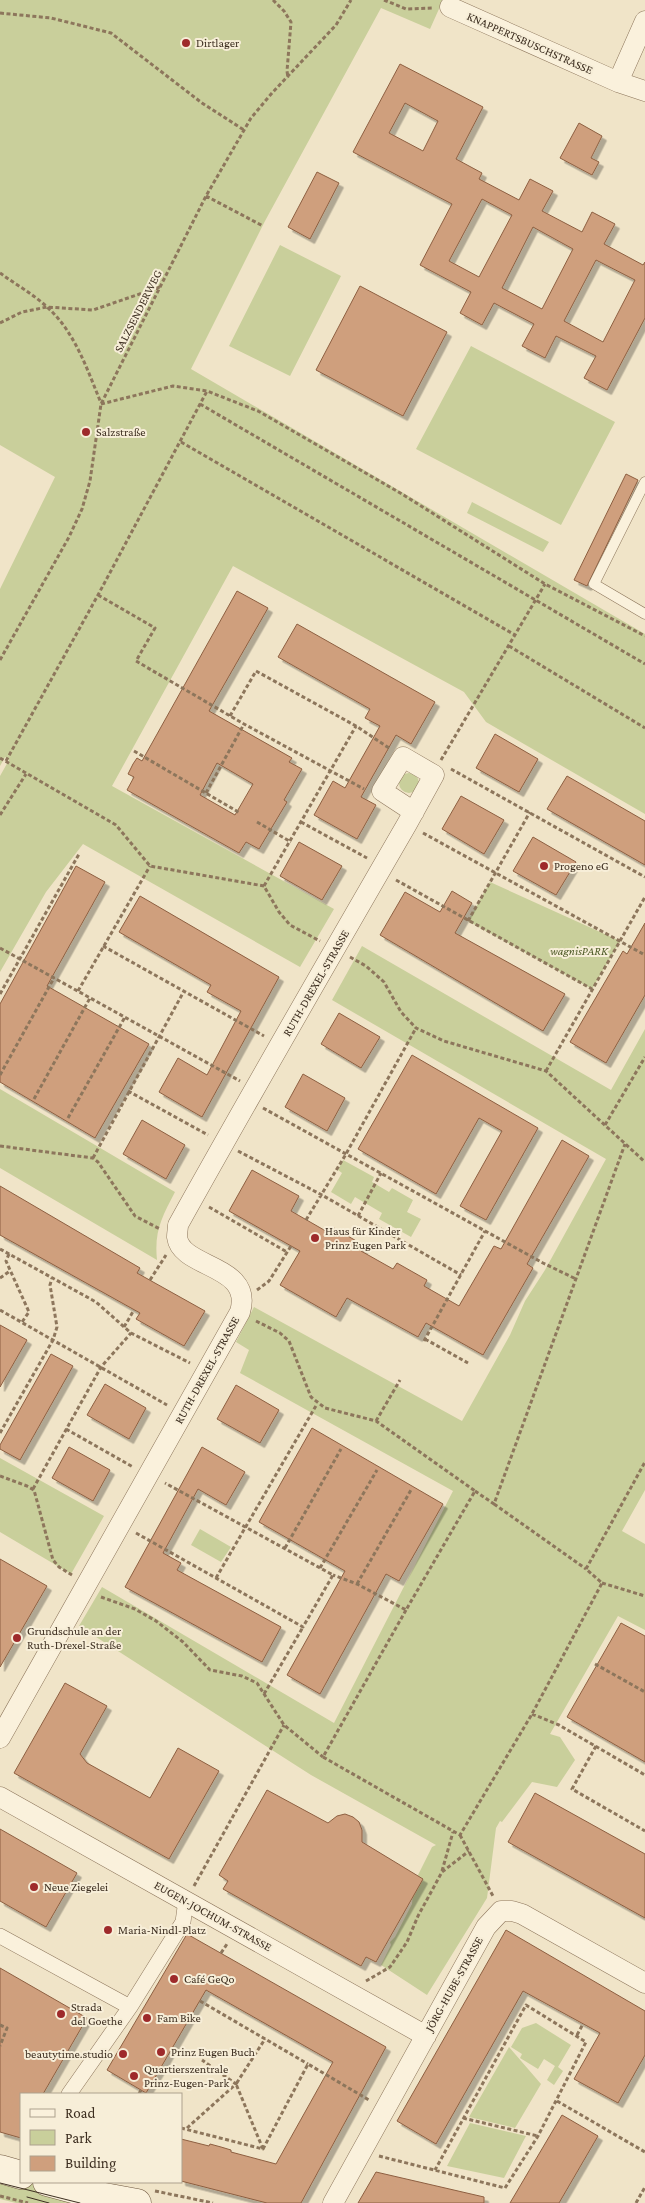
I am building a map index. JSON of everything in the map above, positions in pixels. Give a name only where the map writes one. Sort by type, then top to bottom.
[{"type":"main road","points":[[0,2169],[20,2175]]},
{"type":"main road","points":[[51,2183],[99,2196],[141,2196]]},
{"type":"street","name":"KNAPPERTSBUSCHSTRASSE","points":[[450,7],[618,82],[645,91]]},
{"type":"street","points":[[618,82],[645,21]]},
{"type":"street","points":[[411,818],[382,791],[403,757],[437,769]]},
{"type":"street","name":"RUTH-DREXEL-STRASSE","points":[[0,1738],[150,1474],[241,1306],[240,1289],[232,1279],[183,1249],[177,1238],[178,1225],[251,1094],[411,818],[437,769]]},
{"type":"street","name":"EUGEN-JOCHUM-STRASSE","points":[[0,1797],[426,2036]]},
{"type":"street","points":[[70,2093],[130,2007],[183,1922],[186,1900]]},
{"type":"street","points":[[501,1911],[512,1911],[522,1914],[645,1983]]},
{"type":"street","name":"JÖRG-HUBE-STRASSE","points":[[333,2203],[486,1927],[501,1911]]},
{"type":"street","points":[[0,1936],[130,2007]]},
{"type":"lane","points":[[645,482],[594,584],[645,614]]},
{"type":"path","points":[[273,0],[284,11],[291,22],[288,78]]},
{"type":"path","name":"SALZSENDERWEG","points":[[0,660],[69,537],[82,509],[90,481],[101,404],[206,196],[244,130],[272,93],[336,25],[351,0]]},
{"type":"path","points":[[384,0],[406,9],[450,7]]},
{"type":"path","points":[[0,13],[52,18],[111,33],[202,103],[244,130]]},
{"type":"path","points":[[206,196],[263,226]]},
{"type":"path","points":[[0,273],[47,307],[61,323],[79,350],[101,404],[173,386],[206,391],[258,411],[402,494],[545,584],[645,636]]},
{"type":"path","points":[[0,323],[22,312],[47,307],[93,310],[161,286]]},
{"type":"path","points":[[6,762],[181,442],[206,391]]},
{"type":"path","points":[[200,404],[645,664]]},
{"type":"path","points":[[181,442],[514,635]]},
{"type":"path","points":[[545,584],[437,769],[530,812],[645,877]]},
{"type":"path","points":[[98,595],[155,628],[136,661],[330,772],[368,791],[382,791]]},
{"type":"path","points":[[508,646],[645,728]]},
{"type":"path","points":[[230,716],[256,671],[356,726],[403,757]]},
{"type":"path","points":[[206,793],[244,724]]},
{"type":"path","points":[[264,886],[356,726]]},
{"type":"path","points":[[134,752],[240,813]]},
{"type":"path","points":[[0,759],[116,825],[150,866],[264,886]]},
{"type":"path","points":[[0,815],[26,774]]},
{"type":"path","points":[[468,921],[530,812]]},
{"type":"path","points":[[411,818],[496,873],[645,955]]},
{"type":"path","points":[[257,822],[291,842]]},
{"type":"path","points":[[302,822],[468,921],[592,989]]},
{"type":"path","points":[[0,994],[79,854]]},
{"type":"path","points":[[78,991],[150,866]]},
{"type":"path","points":[[264,886],[279,912],[290,925],[366,966],[384,982],[400,1012],[416,1028],[444,1041],[546,1071],[645,1162]]},
{"type":"path","points":[[546,1071],[645,897]]},
{"type":"path","points":[[103,946],[280,1044]]},
{"type":"path","points":[[0,948],[159,1036],[346,1154],[576,1279]]},
{"type":"path","points":[[0,1076],[54,978]]},
{"type":"path","points":[[93,1158],[128,1090],[184,991]]},
{"type":"path","points":[[34,1099],[90,998]]},
{"type":"path","points":[[68,1118],[125,1017]]},
{"type":"path","points":[[306,1220],[346,1154],[416,1028]]},
{"type":"path","points":[[605,1125],[645,1057]]},
{"type":"path","points":[[128,1090],[223,1144],[322,1195],[461,1275]]},
{"type":"path","points":[[494,1504],[625,1144]]},
{"type":"path","points":[[0,1146],[93,1158],[98,1162],[135,1216],[177,1238],[150,1280]]},
{"type":"path","points":[[358,1216],[382,1173]]},
{"type":"path","points":[[193,1198],[287,1252]]},
{"type":"path","points":[[468,1363],[425,1340],[485,1231]]},
{"type":"path","points":[[291,1246],[269,1281],[241,1306],[289,1341],[310,1397],[317,1404],[338,1412],[376,1421],[586,1569],[602,1583],[645,1596]]},
{"type":"path","points":[[0,1249],[96,1302],[131,1333],[207,1371]]},
{"type":"path","points":[[9,1254],[6,1261],[29,1312],[22,1322]]},
{"type":"path","points":[[0,1278],[10,1271]]},
{"type":"path","points":[[0,1433],[58,1328],[50,1286],[52,1278]]},
{"type":"path","points":[[0,1310],[183,1414]]},
{"type":"path","points":[[124,1327],[134,1310]]},
{"type":"path","points":[[32,1489],[101,1367],[131,1333]]},
{"type":"path","points":[[376,1421],[400,1380]]},
{"type":"path","points":[[216,1578],[248,1527],[317,1404]]},
{"type":"path","points":[[66,1429],[333,1575],[357,1584],[406,1610]]},
{"type":"path","points":[[285,1548],[341,1449]]},
{"type":"path","points":[[586,1569],[645,1462]]},
{"type":"path","points":[[320,1568],[377,1470]]},
{"type":"path","points":[[0,1476],[32,1489],[37,1497],[54,1562],[86,1584],[102,1599],[135,1609],[156,1621],[183,1642],[210,1670],[242,1676],[257,1683],[284,1725],[323,1757],[460,1835],[501,1911]]},
{"type":"path","points":[[357,1584],[411,1490]]},
{"type":"path","points":[[323,1757],[474,1491]]},
{"type":"path","points":[[120,1524],[302,1627]]},
{"type":"path","points":[[264,1694],[333,1575]]},
{"type":"path","points":[[460,1835],[532,1714],[602,1583]]},
{"type":"path","points":[[595,1664],[645,1692]]},
{"type":"path","points":[[532,1714],[559,1725],[645,1776]]},
{"type":"path","points":[[186,1900],[284,1725]]},
{"type":"path","points":[[596,1746],[572,1789],[645,1831]]},
{"type":"path","points":[[348,1992],[390,1967],[407,1942],[418,1916],[442,1872],[453,1832]]},
{"type":"path","points":[[442,1872],[469,1851]]},
{"type":"path","points":[[200,2001],[385,2109]]},
{"type":"path","points":[[361,2152],[505,2188],[538,2136],[586,2042],[526,2005],[435,2170]]},
{"type":"path","points":[[0,2024],[7,2028],[0,2046]]},
{"type":"path","points":[[577,2035],[583,2024]]},
{"type":"path","points":[[186,2129],[236,2084],[265,2039]]},
{"type":"path","points":[[202,2060],[236,2084],[263,2149]]},
{"type":"path","points":[[263,2149],[308,2064]]},
{"type":"path","points":[[557,2101],[645,2152]]},
{"type":"path","points":[[463,2118],[538,2136]]},
{"type":"path","points":[[182,2128],[263,2149]]},
{"type":"path","points":[[636,2203],[645,2187]]},
{"type":"path","points":[[0,2196],[28,2203]]},
{"type":"path","points":[[141,2196],[213,2203]]},
{"type":"green space","points":[[0,0],[443,0],[430,29],[381,8],[265,221],[191,369],[645,634],[645,814],[486,722],[464,692],[233,566],[112,786],[334,909],[300,967],[83,844],[46,892],[0,972],[0,776],[9,760],[5,757],[0,766],[0,589],[55,477],[0,445]]},
{"type":"green space","points":[[280,245],[341,276],[290,376],[229,346]]},
{"type":"green space","points":[[471,346],[615,422],[561,525],[416,449]]},
{"type":"green space","points":[[472,502],[549,542],[543,552],[467,513]]},
{"type":"green space","points":[[409,773],[416,776],[419,783],[416,790],[409,793],[402,790],[399,783],[402,776]]},
{"type":"green space","name":"wagnisPARK","points":[[490,882],[620,941],[592,989],[468,921]]},
{"type":"green space","points":[[362,946],[611,1090],[645,1029],[645,1490],[622,1531],[645,1544],[645,1630],[618,1616],[550,1734],[560,1737],[575,1760],[557,1787],[532,1782],[502,1822],[500,1821],[496,1828],[487,1898],[427,1995],[381,1965],[391,1945],[390,1942],[395,1937],[412,1904],[414,1883],[432,1847],[436,1845],[311,1775],[79,1626],[102,1587],[334,1723],[453,1491],[240,1373],[249,1350],[236,1342],[254,1307],[462,1421],[510,1335],[525,1301],[545,1270],[606,1159],[332,1000]]},
{"type":"green space","points":[[0,1089],[175,1192],[160,1224],[156,1250],[157,1260],[0,1168]]},
{"type":"green space","points":[[343,1160],[374,1177],[372,1182],[389,1192],[392,1188],[413,1200],[407,1212],[421,1219],[411,1237],[379,1219],[382,1213],[355,1197],[351,1204],[331,1192],[342,1173],[338,1170]]},
{"type":"green space","points":[[0,1458],[104,1516],[71,1574],[0,1532]]},
{"type":"green space","points":[[200,1529],[231,1547],[221,1562],[191,1545]]},
{"type":"green space","points":[[536,2023],[571,2045],[558,2067],[563,2071],[554,2085],[547,2080],[555,2066],[544,2059],[538,2069],[520,2058],[522,2054],[511,2047],[522,2028]]},
{"type":"green space","points":[[509,2047],[541,2084],[515,2128],[469,2117]]},
{"type":"green space","points":[[470,2123],[526,2136],[504,2178],[447,2166]]},
{"type":"green space","points":[[0,2176],[20,2181],[20,2183],[29,2183],[110,2203],[16,2203],[0,2199]]},
{"type":"building","points":[[400,64],[483,107],[456,159],[482,173],[479,179],[519,200],[530,179],[553,191],[542,211],[582,232],[592,212],[615,224],[604,244],[643,265],[645,262],[645,318],[607,390],[584,378],[596,356],[556,336],[545,358],[522,346],[534,324],[494,303],[482,325],[460,313],[471,292],[420,265],[452,204],[353,152]],"holes":[[[405,103],[438,121],[423,151],[389,133]],[[482,199],[512,215],[479,277],[449,261]],[[533,227],[573,249],[542,309],[502,288]],[[596,260],[635,280],[603,342],[564,321]]]},
{"type":"building","points":[[579,123],[602,136],[591,158],[599,162],[592,175],[560,158]]},
{"type":"building","points":[[317,172],[339,183],[310,239],[288,227]]},
{"type":"building","points":[[360,286],[447,332],[403,416],[316,370]]},
{"type":"building","points":[[626,474],[638,480],[587,586],[574,580]]},
{"type":"building","points":[[237,591],[268,608],[209,711],[292,758],[289,762],[302,769],[284,800],[287,802],[259,849],[246,842],[239,853],[127,790],[134,777],[128,774],[133,764],[137,758],[142,761]],"holes":[[[217,763],[253,784],[235,815],[200,795]]]},
{"type":"building","points":[[297,624],[435,702],[411,744],[396,735],[361,797],[376,805],[357,839],[314,815],[333,781],[345,788],[380,726],[365,718],[370,709],[278,657]]},
{"type":"building","points":[[495,734],[538,759],[519,792],[476,768]]},
{"type":"building","points":[[567,776],[645,821],[645,865],[547,809]]},
{"type":"building","points":[[461,796],[504,820],[484,854],[442,829]]},
{"type":"building","name":"Progeno eG","points":[[533,837],[576,862],[556,895],[513,871]]},
{"type":"building","points":[[299,842],[342,866],[322,900],[280,876]]},
{"type":"building","points":[[76,866],[105,882],[47,986],[149,1044],[95,1138],[0,1082],[0,1004]]},
{"type":"building","points":[[452,891],[472,903],[455,933],[565,994],[543,1031],[380,935],[405,892],[440,912]]},
{"type":"building","points":[[140,896],[279,977],[202,1117],[159,1092],[178,1058],[207,1075],[241,1011],[207,992],[211,985],[119,932]]},
{"type":"building","points":[[645,923],[645,995],[606,1063],[570,1042],[623,951],[627,954]]},
{"type":"building","points":[[339,1013],[380,1037],[361,1068],[321,1044]]},
{"type":"building","points":[[412,1055],[538,1128],[486,1220],[460,1206],[502,1131],[479,1118],[436,1194],[358,1149]]},
{"type":"building","points":[[303,1074],[345,1098],[327,1131],[285,1107]]},
{"type":"building","points":[[142,1120],[185,1145],[166,1179],[123,1154]]},
{"type":"building","points":[[562,1140],[589,1156],[527,1264],[533,1268],[483,1355],[426,1323],[418,1337],[347,1298],[336,1317],[280,1285],[300,1251],[229,1211],[252,1170],[299,1196],[291,1211],[331,1234],[334,1228],[365,1246],[361,1251],[393,1269],[397,1263],[427,1280],[424,1286],[459,1306],[494,1246],[501,1249]]},
{"type":"building","points":[[0,1186],[140,1268],[137,1273],[205,1311],[184,1346],[136,1319],[140,1313],[0,1235]]},
{"type":"building","points":[[0,1325],[27,1340],[0,1387]]},
{"type":"building","points":[[51,1354],[73,1366],[20,1460],[0,1449],[0,1445]]},
{"type":"building","points":[[105,1384],[146,1408],[129,1439],[87,1415]]},
{"type":"building","points":[[236,1385],[279,1410],[260,1443],[217,1419]]},
{"type":"building","points":[[312,1428],[443,1504],[399,1581],[386,1574],[320,1694],[287,1675],[345,1571],[259,1522]]},
{"type":"building","points":[[69,1447],[110,1470],[93,1501],[52,1478]]},
{"type":"building","points":[[202,1447],[245,1472],[226,1505],[198,1489],[163,1553],[181,1563],[177,1570],[281,1627],[262,1662],[125,1587]]},
{"type":"building","points":[[0,1559],[47,1586],[0,1667]]},
{"type":"building","points":[[621,1623],[645,1636],[645,1762],[567,1717]]},
{"type":"building","points":[[65,1683],[107,1706],[80,1754],[87,1763],[150,1798],[178,1748],[219,1771],[169,1859],[14,1773]]},
{"type":"building","points":[[267,1790],[328,1823],[337,1816],[345,1814],[353,1817],[359,1822],[362,1830],[362,1842],[423,1879],[376,1962],[366,1957],[361,1966],[223,1889],[228,1881],[219,1875]]},
{"type":"building","points":[[535,1793],[645,1854],[645,1918],[508,1842]]},
{"type":"building","name":"Neue Ziegelei","points":[[0,1829],[77,1873],[46,1927],[0,1901]]},
{"type":"building","points":[[506,1930],[645,2011],[645,2055],[618,2103],[574,2079],[600,2033],[523,1991],[436,2144],[397,2121]]},
{"type":"building","points":[[187,1934],[386,2047],[301,2203],[267,2203],[182,2181],[182,2139],[209,2146],[210,2144],[231,2150],[231,2152],[276,2164],[333,2062],[206,1990],[146,2093],[107,2070]]},
{"type":"building","points":[[0,1968],[87,2018],[44,2093],[20,2093],[20,2138],[0,2132]]},
{"type":"building","points":[[562,2115],[598,2136],[559,2203],[510,2203]]},
{"type":"building","points":[[376,2172],[484,2197],[484,2203],[358,2203]]},
{"type":"tram line","points":[[0,2183],[80,2203]]},
{"type":"tram line","points":[[27,2197],[49,2203]]},
{"type":"place","name":"Dirtlager","points":[[186,43]]},
{"type":"place","name":"Salzstraße","points":[[86,432]]},
{"type":"place","name":"Progeno eG","points":[[544,866]]},
{"type":"place","name":"Haus für Kinder Prinz Eugen Park","points":[[315,1238]]},
{"type":"place","name":"Grundschule an der Ruth-Drexel-Straße","points":[[17,1638]]},
{"type":"place","name":"Neue Ziegelei","points":[[34,1887]]},
{"type":"place","name":"Maria-Nindl-Platz","points":[[108,1930]]},
{"type":"place","name":"Café GeQo","points":[[174,1979]]},
{"type":"place","name":"Strada del Goethe","points":[[61,2014]]},
{"type":"place","name":"Fam Bike","points":[[147,2018]]},
{"type":"place","name":"Prinz Eugen Buch","points":[[161,2052]]},
{"type":"place","name":"beautytime.studio","points":[[123,2054]]},
{"type":"place","name":"Quartierszentrale Prinz-Eugen-Park","points":[[134,2076]]}]
